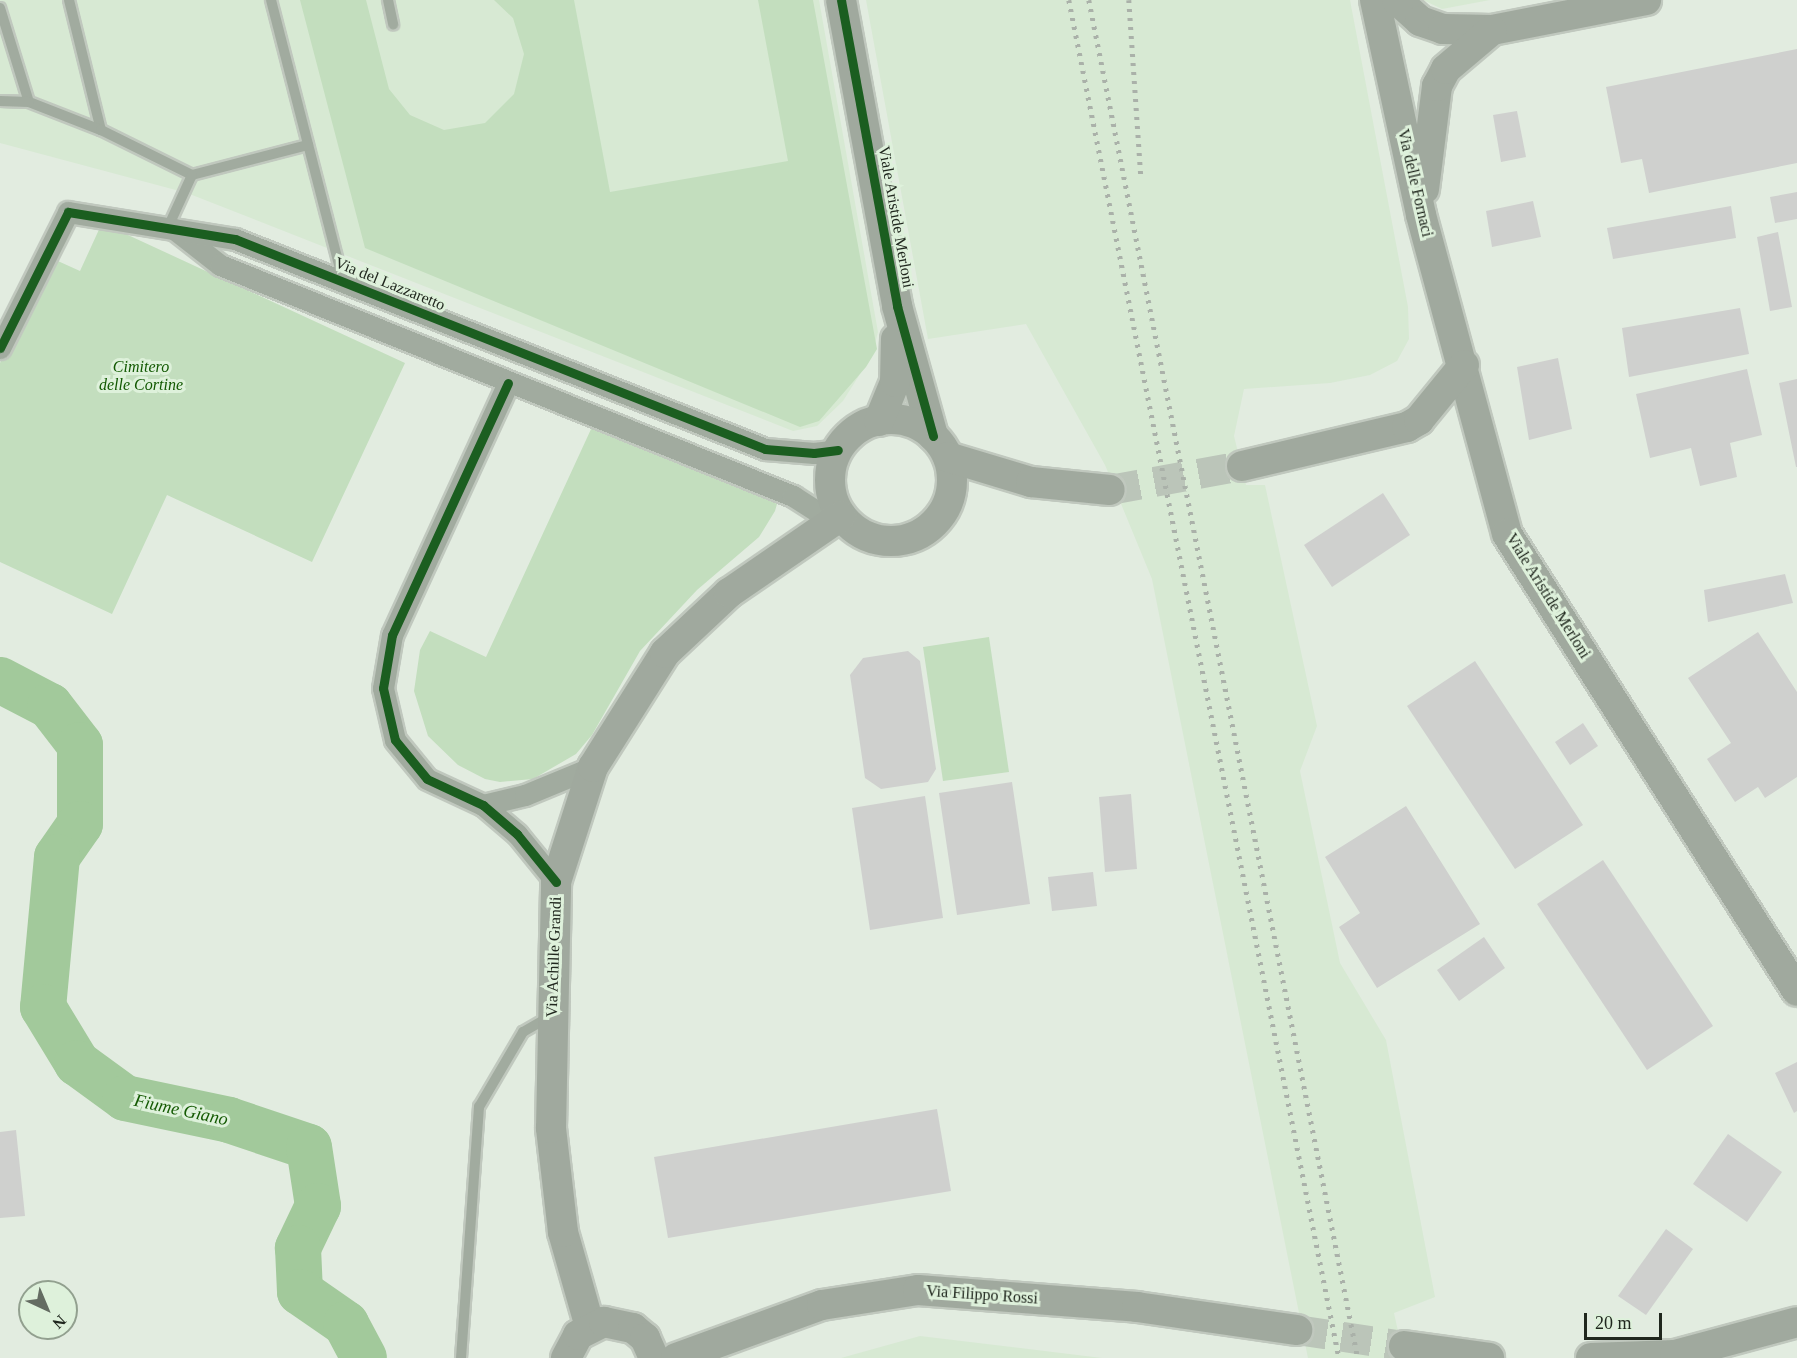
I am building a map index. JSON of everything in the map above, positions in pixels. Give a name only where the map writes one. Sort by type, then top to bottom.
[{"type":"main road","name":"Viale Aristide Merloni","points":[[837,518],[868,537],[898,541],[916,536],[932,526],[947,503],[952,476],[897,306],[841,0]]},
{"type":"main road","name":"Via delle Fornaci","points":[[1375,0],[1421,215],[1464,365]]},
{"type":"main road","points":[[1397,0],[1420,21],[1443,29],[1492,30],[1646,0]]},
{"type":"main road","points":[[1421,215],[1437,86],[1446,69],[1492,30]]},
{"type":"main road","name":"Viale Aristide Merloni","points":[[879,421],[895,382],[897,306]]},
{"type":"main road","name":"Viale Aristide Merloni","points":[[1464,365],[1507,534],[1797,991]]},
{"type":"main road","points":[[1242,466],[1407,427],[1419,420],[1464,365]]},
{"type":"main road","points":[[837,518],[830,484],[838,450],[860,428],[879,421],[895,419],[916,424],[941,447],[1031,482],[1110,490]]},
{"type":"main road","name":"Via Achille Grandi","points":[[590,1327],[563,1232],[551,1128],[551,1016],[556,882],[593,768],[664,653],[695,621],[729,593],[837,518]]},
{"type":"main road","name":"Via Filippo Rossi","points":[[676,1358],[822,1305],[918,1290],[1137,1307],[1297,1330]]},
{"type":"main road","points":[[566,1358],[570,1346],[590,1327],[619,1322],[633,1328],[645,1338],[654,1358]]},
{"type":"main road","points":[[1591,1358],[1675,1355],[1797,1322]]},
{"type":"main road","points":[[1404,1346],[1489,1358]]},
{"type":"street","name":"Via del Lazzaretto","points":[[0,348],[68,212],[169,225],[236,239],[765,448],[814,453],[838,450]]},
{"type":"street","points":[[169,225],[220,265],[507,383],[792,496],[837,518]]},
{"type":"street","points":[[507,383],[392,635],[383,688],[395,740],[427,779],[483,805],[517,834],[556,882]]},
{"type":"street","points":[[483,805],[525,795],[593,768]]},
{"type":"lane","points":[[69,0],[100,130]]},
{"type":"lane","points":[[271,0],[343,281]]},
{"type":"lane","points":[[388,0],[393,24]]},
{"type":"lane","points":[[0,8],[29,102]]},
{"type":"lane","points":[[0,100],[29,102],[100,130],[192,175],[308,145]]},
{"type":"lane","points":[[169,225],[192,175]]},
{"type":"lane","points":[[460,1358],[479,1107],[523,1032],[551,1016]]},
{"type":"shaded area","points":[[0,0],[819,0],[878,332],[872,355],[843,401],[817,426],[793,431],[187,193],[0,143]]},
{"type":"shaded area","points":[[866,0],[1350,0],[1408,307],[1409,339],[1397,361],[1370,375],[1330,383],[1244,389],[1234,436],[1246,485],[1265,485],[1317,726],[1300,771],[1340,963],[1386,1040],[1435,1297],[1394,1313],[1404,1358],[1308,1358],[1152,579],[1105,465],[1026,324],[928,339]]},
{"type":"shaded area","points":[[1423,0],[1490,0],[1442,9]]},
{"type":"shaded area","points":[[920,1336],[1102,1358],[841,1358]]},
{"type":"green space","points":[[300,0],[366,0],[389,89],[410,115],[444,130],[485,123],[514,94],[524,54],[513,18],[494,0],[574,0],[610,192],[788,161],[758,0],[813,0],[877,349],[866,367],[819,421],[800,427],[365,248]]},
{"type":"green space","name":"Cimitero delle Cortine","points":[[102,223],[405,363],[312,562],[167,495],[112,614],[0,562],[0,363],[49,257],[80,271]]},
{"type":"green space","points":[[592,427],[772,501],[777,504],[775,511],[759,537],[697,590],[640,651],[592,735],[576,754],[533,779],[500,782],[485,779],[458,765],[428,736],[414,691],[420,650],[430,631],[486,657]]},
{"type":"green space","points":[[989,637],[1009,772],[943,781],[923,647]]},
{"type":"building","points":[[1797,49],[1797,163],[1649,193],[1642,159],[1621,163],[1606,87]]},
{"type":"building","points":[[1517,111],[1526,157],[1501,162],[1493,115]]},
{"type":"building","points":[[1797,192],[1797,219],[1775,223],[1770,197]]},
{"type":"building","points":[[1533,201],[1541,237],[1492,247],[1486,211]]},
{"type":"building","points":[[1731,206],[1736,238],[1613,259],[1607,228]]},
{"type":"building","points":[[1778,232],[1792,307],[1770,311],[1757,237]]},
{"type":"building","points":[[1740,308],[1749,354],[1629,377],[1622,328]]},
{"type":"building","points":[[1558,358],[1572,429],[1529,440],[1517,367]]},
{"type":"building","points":[[1747,369],[1762,435],[1730,443],[1737,477],[1700,486],[1691,448],[1650,458],[1636,394]]},
{"type":"building","points":[[1797,379],[1797,467],[1796,467],[1779,383]]},
{"type":"building","points":[[1383,493],[1410,535],[1332,587],[1304,545]]},
{"type":"building","points":[[1785,574],[1793,603],[1708,622],[1704,590]]},
{"type":"building","points":[[1758,632],[1797,692],[1797,777],[1765,798],[1758,787],[1735,802],[1707,759],[1731,743],[1688,678]]},
{"type":"building","points":[[908,651],[920,661],[936,769],[928,782],[881,789],[865,778],[850,675],[863,658]]},
{"type":"building","points":[[1475,661],[1583,825],[1515,869],[1407,706]]},
{"type":"building","points":[[1583,723],[1598,746],[1570,765],[1555,742]]},
{"type":"building","points":[[1012,782],[1030,904],[957,915],[939,793]]},
{"type":"building","points":[[1131,794],[1137,869],[1105,872],[1099,797]]},
{"type":"building","points":[[925,796],[943,918],[870,930],[852,808]]},
{"type":"building","points":[[1406,806],[1480,924],[1377,988],[1339,927],[1360,913],[1325,857]]},
{"type":"building","points":[[1603,860],[1713,1026],[1647,1070],[1537,904]]},
{"type":"building","points":[[1093,872],[1097,906],[1052,911],[1048,877]]},
{"type":"building","points":[[1484,937],[1505,968],[1459,1001],[1437,970]]},
{"type":"building","points":[[1797,1062],[1797,1111],[1794,1113],[1775,1073]]},
{"type":"building","points":[[937,1109],[951,1191],[668,1238],[654,1157]]},
{"type":"building","points":[[16,1130],[25,1216],[0,1218],[0,1132]]},
{"type":"building","points":[[1728,1134],[1782,1172],[1747,1222],[1693,1184]]},
{"type":"building","points":[[1666,1229],[1693,1249],[1646,1315],[1618,1296]]},
{"type":"waterway","name":"Fiume Giano","points":[[0,680],[50,706],[80,745],[80,824],[57,857],[43,1007],[77,1063],[125,1098],[229,1120],[309,1147],[318,1206],[298,1248],[300,1292],[346,1324],[364,1358]]},
{"type":"tunnel","points":[[1110,490],[1242,466]]},
{"type":"tunnel","points":[[1297,1330],[1404,1346]]},
{"type":"railway","points":[[1069,0],[1339,1358]]},
{"type":"railway","points":[[1089,0],[1358,1358]]},
{"type":"railway","points":[[1129,0],[1141,175]]},
{"type":"cycle path","points":[[841,0],[897,306],[933,436]]},
{"type":"cycle path","points":[[0,348],[68,212],[235,239],[765,449],[814,453],[838,450]]},
{"type":"cycle path","points":[[508,383],[392,635],[383,688],[395,740],[427,779],[483,805],[517,834],[556,882]]}]
